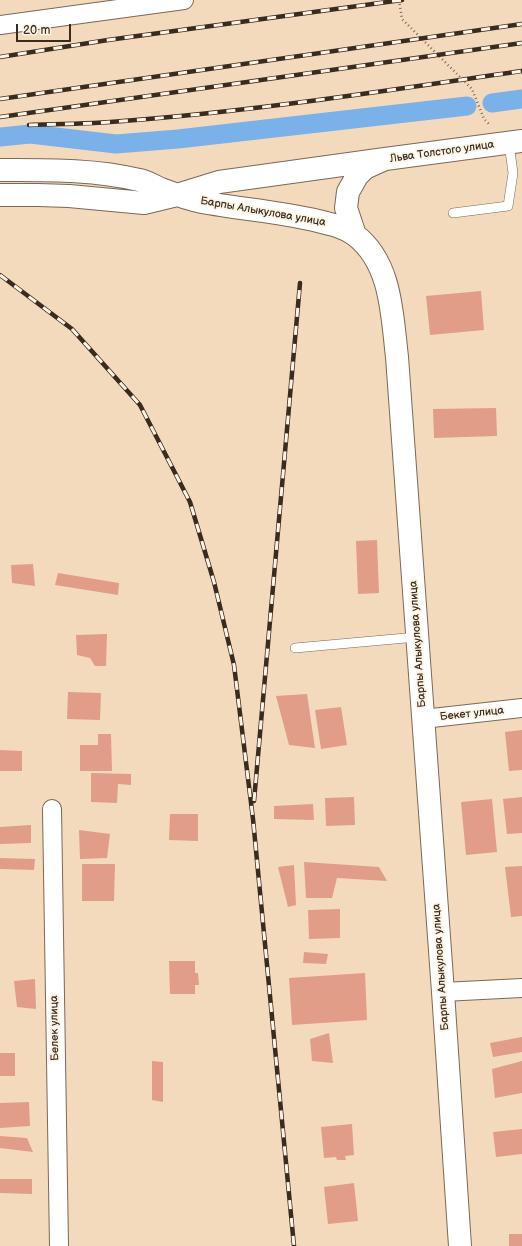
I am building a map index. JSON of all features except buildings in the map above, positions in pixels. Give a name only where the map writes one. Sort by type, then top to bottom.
[{"type":"main road","name":"Льва Толстого улица","points":[[355,235],[346,208],[348,192],[357,176],[365,168],[385,159],[516,142]]},
{"type":"main road","points":[[0,196],[38,194],[144,203],[219,182],[385,159]]},
{"type":"main road","name":"Барпы Алыкулова улица","points":[[0,170],[77,171],[113,175],[140,180],[177,195],[201,202],[304,218],[341,227],[355,235],[373,255],[380,266],[389,298],[396,357],[418,637],[460,1246]]},
{"type":"street","points":[[0,25],[184,0]]},
{"type":"street","name":"Бекет улица","points":[[423,719],[522,708]]},
{"type":"street","name":"Белек улица","points":[[52,809],[59,1246]]},
{"type":"street","points":[[443,992],[522,988]]},
{"type":"lane","points":[[453,213],[508,206],[516,142]]},
{"type":"lane","points":[[295,648],[418,637]]},
{"type":"path","points":[[399,0],[402,19],[472,88],[484,119],[516,142]]},
{"type":"waterway","points":[[492,103],[522,99]]},
{"type":"waterway","points":[[0,137],[30,134],[116,144],[178,139],[467,106]]},
{"type":"railway","points":[[0,57],[108,40],[402,0]]},
{"type":"railway","points":[[0,99],[522,24]]},
{"type":"railway","points":[[0,117],[522,43]]},
{"type":"railway","points":[[29,125],[111,122],[223,112],[522,71]]},
{"type":"railway","points":[[0,275],[72,329],[140,405],[190,502],[214,582],[234,665],[253,819],[294,1246]]},
{"type":"railway","points":[[254,801],[300,283]]}]
